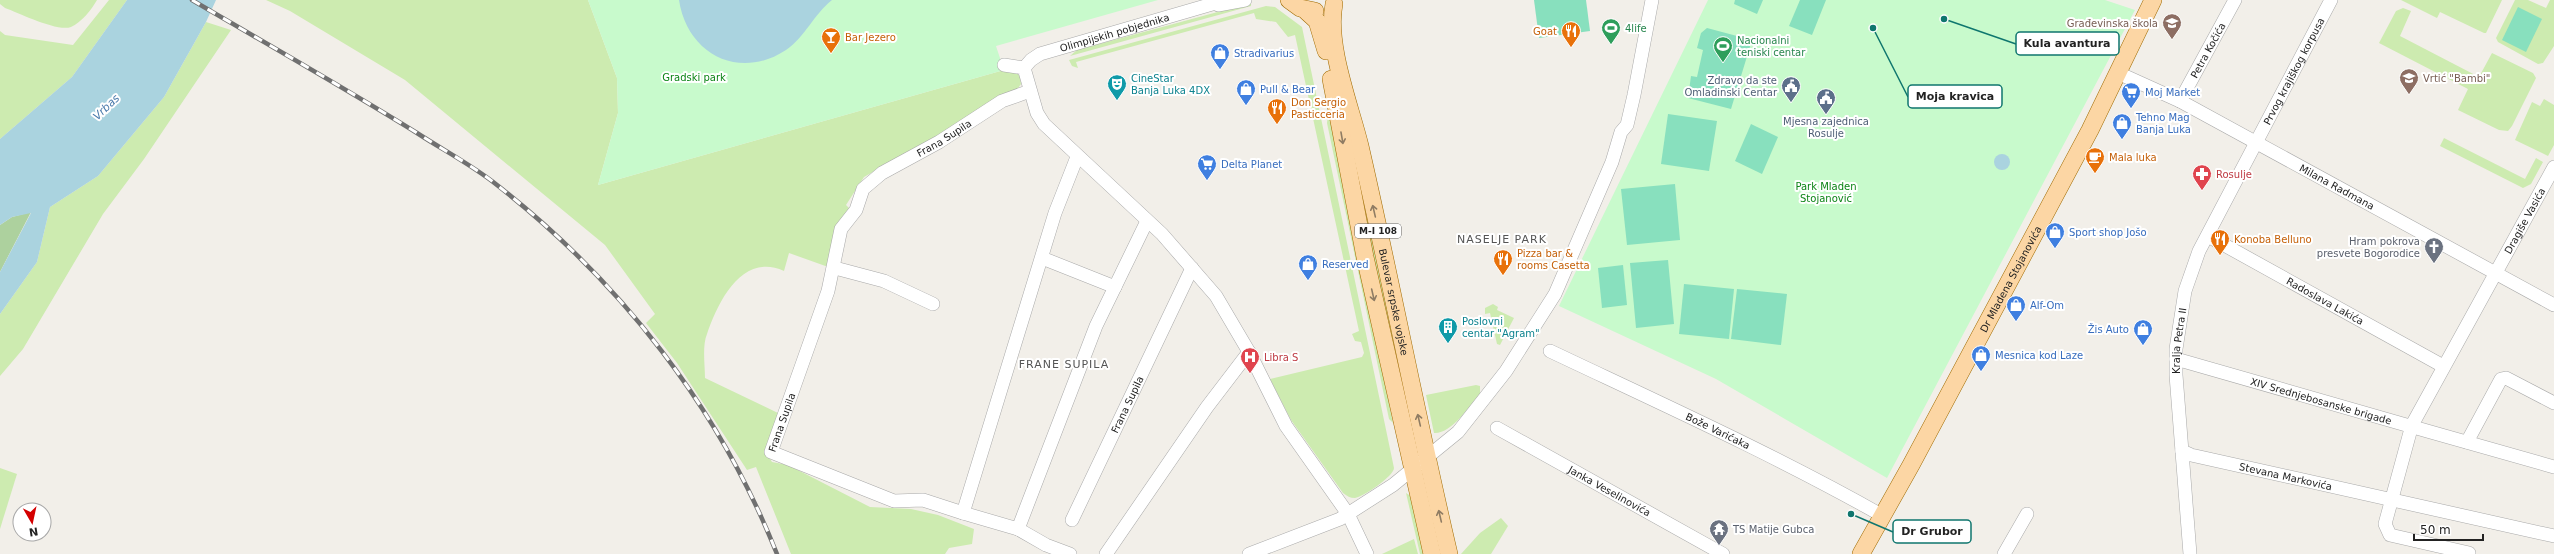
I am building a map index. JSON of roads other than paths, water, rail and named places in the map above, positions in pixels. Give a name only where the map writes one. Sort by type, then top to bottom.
[{"type":"main road","name":"Dr Mladena Stojanovića","points":[[1861,554],[1883,516],[2087,137],[2153,0]]},
{"type":"main road","name":"Bulevar srpske vojske","points":[[1294,3],[1321,10],[1336,2]]},
{"type":"main road","name":"Bulevar srpske vojske","points":[[1336,2],[1331,20],[1337,53],[1360,145],[1427,459],[1449,554]]},
{"type":"main road","name":"Bulevar srpske vojske","points":[[1294,3],[1317,21],[1323,34],[1353,202],[1412,471],[1432,554]]},
{"type":"street","name":"Olimpijskih pobjednika","points":[[1024,68],[1031,60],[1040,54],[1210,6],[1226,0]]},
{"type":"street","name":"Olimpijskih pobjednika","points":[[1210,6],[1245,0]]},
{"type":"street","points":[[1621,132],[1620,125],[1638,46],[1646,0]]},
{"type":"street","points":[[1249,554],[1312,532],[1348,514],[1412,471],[1458,432],[1470,419],[1528,340],[1555,294],[1612,162],[1621,132],[1626,125],[1636,87],[1652,0]]},
{"type":"street","name":"Petra Kočića","points":[[2180,101],[2235,0]]},
{"type":"street","name":"Prvog krajiškog korpusa","points":[[2257,144],[2331,0]]},
{"type":"street","points":[[1004,65],[1024,68],[1030,91],[1044,124],[1077,157],[1162,234],[1192,268],[1224,309],[1249,352],[1286,426],[1348,514],[1367,554]]},
{"type":"street","name":"Milana Radmana","points":[[2118,72],[2180,101],[2554,305]]},
{"type":"street","name":"Frana Supila","points":[[1030,91],[1002,101],[938,142],[924,148],[872,180],[863,189],[856,210],[841,229],[835,268],[812,342],[771,452],[894,501],[923,500],[1018,529],[1046,545],[1070,554]]},
{"type":"street","name":"Kralja Petra II","points":[[2190,554],[2176,359],[2178,333],[2185,291],[2199,251],[2257,144]]},
{"type":"street","points":[[963,513],[1055,213],[1077,157]]},
{"type":"street","name":"Dragiše Vasića","points":[[2494,273],[2549,188],[2554,167]]},
{"type":"street","points":[[1018,529],[1096,326],[1147,221]]},
{"type":"street","name":"Radoslava Lakića","points":[[2208,236],[2443,366]]},
{"type":"street","points":[[1042,258],[1115,287]]},
{"type":"street","points":[[835,268],[884,281],[933,304]]},
{"type":"street","name":"Frana Supila","points":[[1072,520],[1192,268]]},
{"type":"street","points":[[2469,553],[2390,535],[2385,524],[2412,425],[2494,273]]},
{"type":"street","name":"Bože Varićaka","points":[[1550,351],[1690,417],[1823,483],[1883,516]]},
{"type":"street","points":[[1106,554],[1207,406],[1249,352]]},
{"type":"street","name":"XIV Srednjebosanske brigade","points":[[2176,359],[2264,386],[2412,425],[2554,467]]},
{"type":"street","points":[[2466,442],[2501,378],[2506,378],[2554,403]]},
{"type":"street","name":"Janka Veselinovića","points":[[1497,428],[1723,554]]},
{"type":"street","name":"Stevana Markovića","points":[[2182,451],[2197,456],[2391,498],[2554,536]]},
{"type":"street","points":[[2004,554],[2027,514]]},
{"type":"water","name":"Vrbas","points":[[127,0],[216,0],[206,22],[164,97],[98,176],[50,207],[37,262],[0,314],[0,272],[31,213],[12,217],[0,225],[0,139],[72,77]]},
{"type":"water","points":[[679,0],[832,0],[820,12],[793,45],[768,59],[751,63],[734,62],[718,57],[704,48],[692,35],[684,19]]},
{"type":"water","points":[[1999,154],[2005,154],[2010,159],[2008,168],[2005,170],[1999,170],[1994,165],[1994,159]]},
{"type":"railway","points":[[192,0],[361,99],[478,171],[542,223],[585,263],[625,306],[662,351],[696,399],[726,448],[753,500],[777,554]]},
{"type":"place","name":"Kula avantura","points":[[1944,19]]},
{"type":"place","name":"Moja kravica","points":[[1873,28]]},
{"type":"place","name":"Građevinska škola","points":[[2172,40]]},
{"type":"place","name":"4life","points":[[1611,45]]},
{"type":"place","name":"Goat","points":[[1571,48]]},
{"type":"place","name":"Bar Jezero","points":[[831,54]]},
{"type":"place","name":"Nacionalni teniski centar","points":[[1723,63]]},
{"type":"place","name":"Stradivarius","points":[[1220,70]]},
{"type":"place","name":"Vrtić \"Bambi\"","points":[[2409,95]]},
{"type":"place","name":"CineStar Banja Luka 4DX","points":[[1117,101]]},
{"type":"place","name":"Zdravo da ste Omladinski Centar","points":[[1791,103]]},
{"type":"place","name":"Pull & Bear","points":[[1246,106]]},
{"type":"place","name":"Moj Market","points":[[2131,109]]},
{"type":"place","name":"Mjesna zajednica Rosulje","points":[[1826,115]]},
{"type":"place","name":"Don Sergio Pasticceria","points":[[1277,125]]},
{"type":"place","name":"Tehno Mag Banja Luka","points":[[2122,140]]},
{"type":"place","name":"Mala luka","points":[[2095,174]]},
{"type":"place","name":"Delta Planet","points":[[1207,181]]},
{"type":"place","name":"Rosulje","points":[[2202,191]]},
{"type":"place","name":"Sport shop Jošo","points":[[2055,249]]},
{"type":"place","name":"Konoba Belluno","points":[[2220,256]]},
{"type":"place","name":"Hram pokrova presvete Bogorodice","points":[[2434,264]]},
{"type":"place","name":"Pizza bar & rooms Casetta","points":[[1503,276]]},
{"type":"place","name":"Reserved","points":[[1308,281]]},
{"type":"place","name":"Alf-Om","points":[[2016,322]]},
{"type":"place","name":"Poslovni centar \"Agram\"","points":[[1448,344]]},
{"type":"place","name":"Žis Auto","points":[[2143,346]]},
{"type":"place","name":"Mesnica kod Laze","points":[[1981,372]]},
{"type":"place","name":"Libra S","points":[[1250,374]]},
{"type":"place","name":"Dr Grubor","points":[[1851,514]]},
{"type":"place","name":"TS Matije Gubca","points":[[1719,546]]},
{"type":"district","name":"NASELJE PARK","points":[[1502,239]]},
{"type":"district","name":"FRANE SUPILA","points":[[1064,364]]},
{"type":"park label","name":"Gradski park","points":[[694,77]]},
{"type":"park label","name":"Park Mladen Stojanović","points":[[1826,192]]}]
